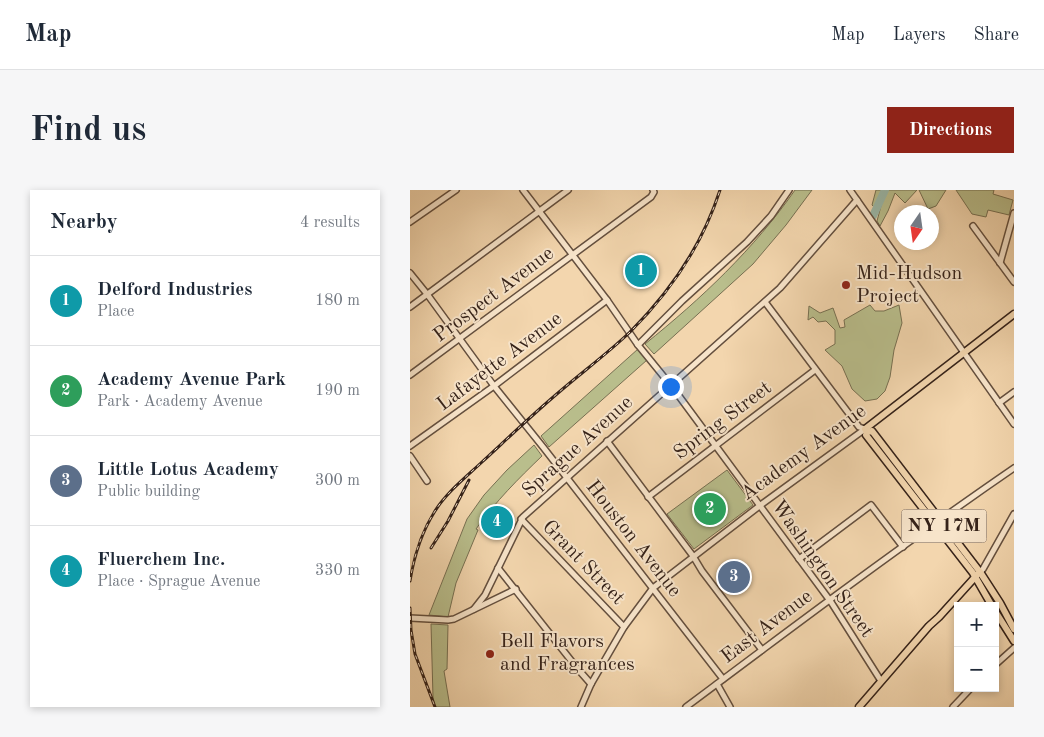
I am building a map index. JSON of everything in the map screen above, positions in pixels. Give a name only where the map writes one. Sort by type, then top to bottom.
[{"type":"main road","name":"Academy Avenue","points":[[866,430],[1014,314]]},
{"type":"main road","name":"NY 17M","points":[[866,430],[872,431],[936,522],[1000,602],[1014,629]]},
{"type":"main road","name":"NY 17M","points":[[977,575],[990,602]]},
{"type":"main road","points":[[859,707],[929,626],[977,575]]},
{"type":"main road","points":[[999,617],[1014,641]]},
{"type":"street","points":[[410,222],[456,190]]},
{"type":"street","name":"Washington Street","points":[[523,190],[799,559],[881,681]]},
{"type":"street","points":[[410,307],[568,190]]},
{"type":"street","points":[[638,345],[677,306],[747,242],[771,216],[789,190]]},
{"type":"street","points":[[850,190],[1014,424]]},
{"type":"street","name":"Prospect Avenue","points":[[410,375],[651,197],[653,191]]},
{"type":"street","name":"Sprague Avenue","points":[[474,609],[485,595],[521,519],[780,288],[856,200]]},
{"type":"street","points":[[1000,263],[1014,213]]},
{"type":"street","points":[[973,226],[1014,282]]},
{"type":"street","name":"Houston Avenue","points":[[410,273],[494,386],[723,679]]},
{"type":"street","name":"Lafayette Avenue","points":[[410,446],[494,386],[607,300]]},
{"type":"street","points":[[765,302],[859,427],[866,430]]},
{"type":"street","name":"Spring Street","points":[[648,497],[815,370]]},
{"type":"street","points":[[999,403],[1014,392]]},
{"type":"street","name":"Academy Avenue","points":[[581,707],[591,684],[624,627],[653,588],[760,506],[866,430]]},
{"type":"street","points":[[608,441],[762,650]]},
{"type":"street","points":[[410,456],[427,481]]},
{"type":"street","name":"East Avenue","points":[[686,707],[828,600],[1014,468]]},
{"type":"street","points":[[799,559],[871,504],[903,547]]},
{"type":"street","points":[[977,575],[1014,514]]},
{"type":"street","name":"Grant Street","points":[[521,519],[624,627]]},
{"type":"street","points":[[498,568],[591,684]]},
{"type":"street","points":[[410,618],[448,620],[516,590]]},
{"type":"street","points":[[999,661],[1014,648]]},
{"type":"street","points":[[717,684],[730,707]]},
{"type":"street","points":[[953,707],[968,692]]},
{"type":"green space","points":[[795,190],[812,190],[753,264],[654,354],[645,344],[726,272],[762,233]]},
{"type":"green space","points":[[876,190],[917,190],[905,203],[895,193],[880,226],[877,221],[881,206],[876,209],[872,205]]},
{"type":"green space","points":[[919,190],[946,190],[937,205],[926,205]]},
{"type":"green space","points":[[956,190],[994,190],[993,194],[1013,200],[1009,215],[988,210],[986,217],[972,214]]},
{"type":"green space","points":[[870,305],[875,311],[884,311],[899,305],[902,323],[885,391],[877,399],[865,401],[852,389],[842,366],[825,350],[835,344],[835,330],[826,321],[818,322],[813,317],[808,320],[809,306],[820,313],[833,308],[840,328],[845,327],[844,320]]},
{"type":"green space","points":[[638,349],[647,360],[549,447],[541,436]]},
{"type":"green space","points":[[534,445],[542,456],[491,509],[476,529],[478,530],[456,583],[448,617],[429,615],[467,519],[484,495]]},
{"type":"green space","points":[[727,470],[753,505],[694,549],[667,514]]},
{"type":"green space","points":[[431,624],[448,625],[447,669],[444,671],[450,707],[435,707],[433,697]]},
{"type":"waterway","points":[[873,216],[885,190]]},
{"type":"railway","points":[[410,581],[422,536],[430,519],[445,497],[529,418],[603,356],[645,316],[684,267],[704,230],[720,190]]},
{"type":"railway","points":[[431,548],[448,521],[469,480]]},
{"type":"railway","points":[[410,608],[415,654],[435,707]]},
{"type":"place","name":"Delford Industries","points":[[641,271]]},
{"type":"place","name":"Mid-Hudson Project","points":[[846,285]]},
{"type":"place","name":"Academy Avenue Park","points":[[710,509]]},
{"type":"place","name":"Fluerchem Inc.","points":[[497,522]]},
{"type":"place","name":"Little Lotus Academy","points":[[734,577]]},
{"type":"place","name":"Bell Flavors and Fragrances","points":[[490,654]]}]
